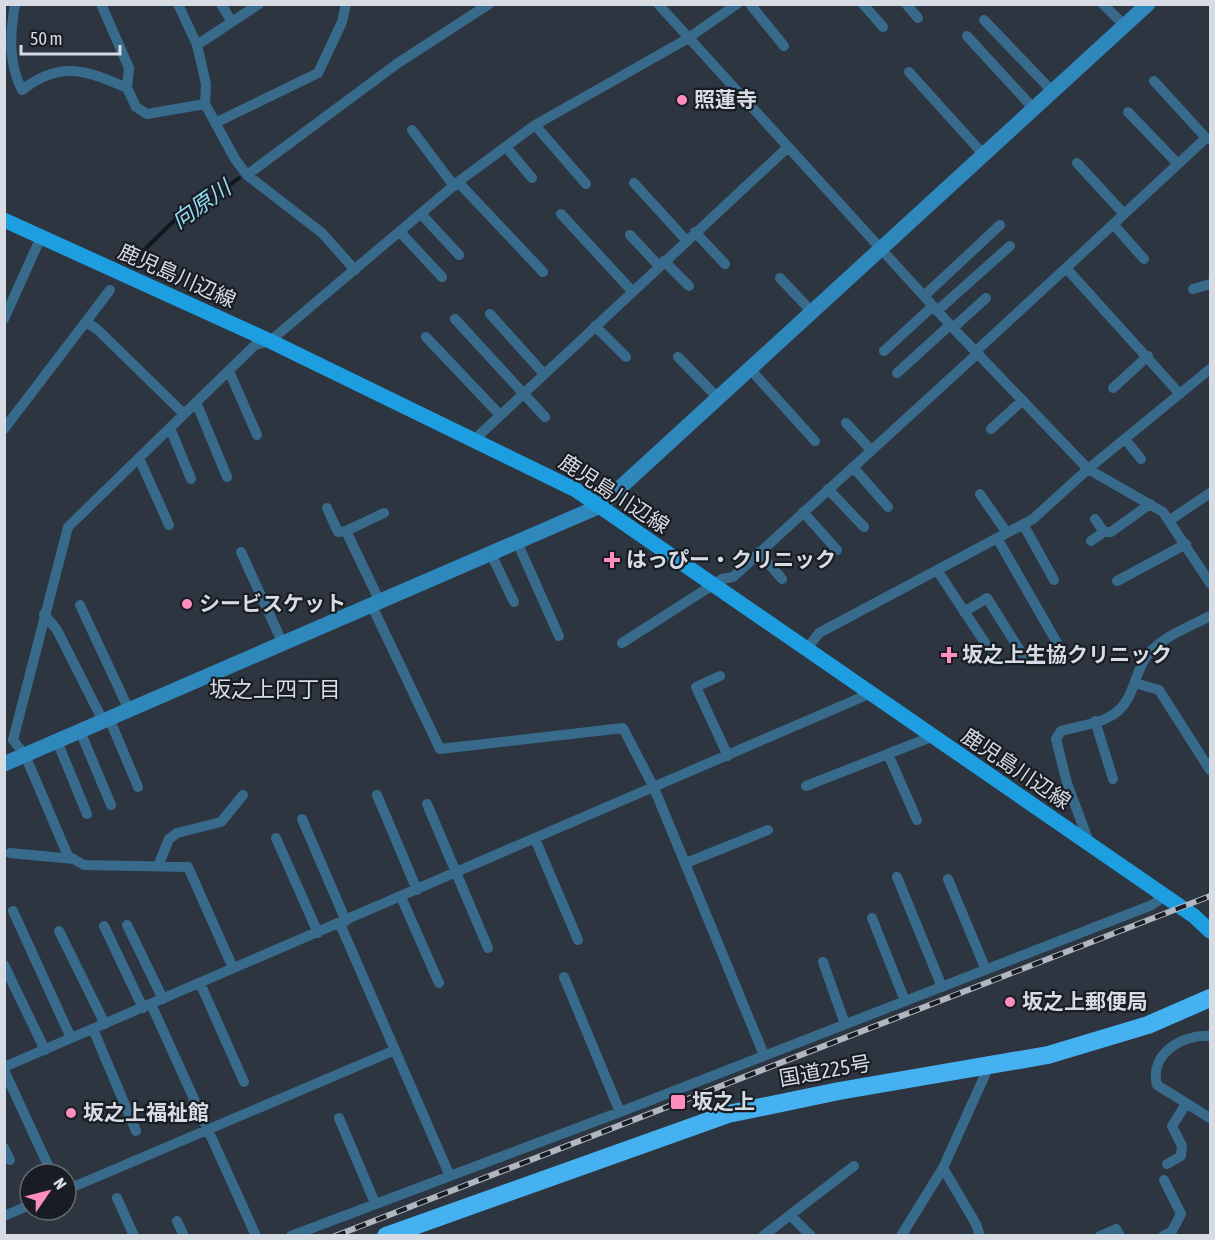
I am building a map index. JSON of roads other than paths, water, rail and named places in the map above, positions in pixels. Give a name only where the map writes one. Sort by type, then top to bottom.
[{"type":"highway","name":"国道225号","points":[[386,1236],[728,1114],[839,1091],[1048,1055],[1129,1030],[1210,998]]},
{"type":"main road","name":"鹿児島川辺線","points":[[4,220],[270,341],[576,490],[1165,896],[1210,931]]},
{"type":"street","points":[[15,4],[11,46],[15,76],[22,90],[39,77],[70,69],[96,74],[127,88]]},
{"type":"street","points":[[101,4],[129,68],[127,88],[136,107],[147,114],[205,104]]},
{"type":"street","points":[[178,4],[197,45],[206,84],[205,104],[235,159],[247,175],[322,233],[355,270]]},
{"type":"street","points":[[221,4],[232,22]]},
{"type":"street","points":[[197,45],[259,4]]},
{"type":"street","points":[[215,123],[318,73],[342,22],[346,4]]},
{"type":"street","points":[[247,175],[398,63],[489,4]]},
{"type":"street","points":[[658,4],[687,39],[976,353],[1088,470],[1150,504],[1170,520],[1210,583]]},
{"type":"street","points":[[233,968],[188,867],[84,865],[68,856],[25,755],[9,736],[68,527],[255,345],[270,341],[456,184],[535,125],[687,39],[737,4]]},
{"type":"street","points":[[750,4],[784,46]]},
{"type":"street","points":[[863,4],[883,27]]},
{"type":"street","points":[[906,4],[918,18]]},
{"type":"street","points":[[1103,4],[1125,26]]},
{"type":"street","points":[[4,764],[600,506],[1146,5]]},
{"type":"street","points":[[984,20],[1053,92]]},
{"type":"street","points":[[967,36],[1034,109]]},
{"type":"street","points":[[909,72],[984,155]]},
{"type":"street","points":[[622,643],[722,579],[733,577],[1066,267],[1208,139],[1154,81]]},
{"type":"street","points":[[1128,112],[1178,164]]},
{"type":"street","points":[[535,125],[586,184]]},
{"type":"street","points":[[412,130],[456,184],[543,272]]},
{"type":"street","points":[[506,147],[532,178]]},
{"type":"street","points":[[475,439],[787,148]]},
{"type":"street","points":[[1077,163],[1124,214]]},
{"type":"street","points":[[634,183],[686,240]]},
{"type":"street","points":[[421,214],[459,255]]},
{"type":"street","points":[[561,214],[632,291]]},
{"type":"street","points":[[1113,224],[1144,258]]},
{"type":"street","points":[[924,296],[1000,225]]},
{"type":"street","points":[[400,231],[442,277]]},
{"type":"street","points":[[695,232],[724,264]]},
{"type":"street","points":[[630,235],[689,286]]},
{"type":"street","points":[[4,320],[41,237]]},
{"type":"street","points":[[884,351],[1010,246]]},
{"type":"street","points":[[1066,267],[1180,394]]},
{"type":"street","points":[[780,278],[812,312]]},
{"type":"street","points":[[1193,289],[1210,284]]},
{"type":"street","points":[[4,429],[110,290]]},
{"type":"street","points":[[897,374],[986,298]]},
{"type":"street","points":[[490,314],[544,374]]},
{"type":"street","points":[[455,319],[546,417]]},
{"type":"street","points":[[86,322],[98,330],[184,414]]},
{"type":"street","points":[[595,326],[626,357]]},
{"type":"street","points":[[426,337],[500,415]]},
{"type":"street","points":[[1113,388],[1148,356]]},
{"type":"street","points":[[678,357],[718,398]]},
{"type":"street","points":[[750,369],[815,441]]},
{"type":"street","points":[[806,650],[819,633],[1023,524],[1059,497],[1088,470],[1210,369]]},
{"type":"street","points":[[229,371],[257,435]]},
{"type":"street","points":[[991,429],[1023,400]]},
{"type":"street","points":[[196,402],[227,477]]},
{"type":"street","points":[[846,423],[871,450]]},
{"type":"street","points":[[170,428],[191,479]]},
{"type":"street","points":[[1125,439],[1141,459]]},
{"type":"street","points":[[139,458],[169,525]]},
{"type":"street","points":[[853,467],[888,507]]},
{"type":"street","points":[[828,489],[864,527]]},
{"type":"street","points":[[1170,520],[1210,493]]},
{"type":"street","points":[[980,494],[1060,648]]},
{"type":"street","points":[[1091,541],[1104,532],[1111,532],[1150,504]]},
{"type":"street","points":[[327,507],[338,532],[346,531],[384,513]]},
{"type":"street","points":[[803,512],[837,550]]},
{"type":"street","points":[[1095,519],[1104,532]]},
{"type":"street","points":[[1023,524],[1054,580]]},
{"type":"street","points":[[346,531],[440,749],[623,728],[654,788],[764,1055]]},
{"type":"street","points":[[517,542],[559,636]]},
{"type":"street","points":[[1117,581],[1186,544]]},
{"type":"street","points":[[241,552],[283,644]]},
{"type":"street","points":[[759,552],[782,579]]},
{"type":"street","points":[[491,554],[513,602]]},
{"type":"street","points":[[937,570],[995,658]]},
{"type":"street","points":[[964,612],[987,598],[1024,657]]},
{"type":"street","points":[[80,605],[129,710]]},
{"type":"street","points":[[44,614],[57,630],[106,719],[138,787]]},
{"type":"street","points":[[1090,845],[1067,783],[1056,739],[1062,731],[1115,714],[1152,650],[1167,638],[1210,616]]},
{"type":"street","points":[[720,676],[696,687],[728,756]]},
{"type":"street","points":[[1135,683],[1159,690],[1206,752],[1210,770]]},
{"type":"street","points":[[47,1162],[4,1068],[869,694]]},
{"type":"street","points":[[1095,721],[1113,779]]},
{"type":"street","points":[[80,731],[111,805]]},
{"type":"street","points":[[806,786],[932,737]]},
{"type":"street","points":[[57,741],[87,814]]},
{"type":"street","points":[[888,754],[917,820]]},
{"type":"street","points":[[158,866],[169,839],[177,833],[221,822],[243,795]]},
{"type":"street","points":[[377,795],[417,890]]},
{"type":"street","points":[[427,804],[488,948]]},
{"type":"street","points":[[302,819],[395,1050],[449,1174]]},
{"type":"street","points":[[686,863],[768,830]]},
{"type":"street","points":[[276,838],[318,933]]},
{"type":"street","points":[[535,839],[578,939]]},
{"type":"street","points":[[10,853],[74,859]]},
{"type":"street","points":[[897,877],[942,987]]},
{"type":"street","points":[[948,879],[986,970]]},
{"type":"street","points":[[291,1236],[986,970],[1152,905],[1165,896]]},
{"type":"street","points":[[401,897],[438,983]]},
{"type":"street","points":[[13,911],[71,1038]]},
{"type":"street","points":[[872,918],[905,1001]]},
{"type":"street","points":[[127,925],[163,999]]},
{"type":"street","points":[[104,926],[147,1006],[256,1236]]},
{"type":"street","points":[[59,931],[105,1024]]},
{"type":"street","points":[[823,962],[845,1024]]},
{"type":"street","points":[[4,965],[45,1050]]},
{"type":"street","points":[[564,977],[620,1112]]},
{"type":"street","points":[[200,983],[244,1082]]},
{"type":"street","points":[[93,1029],[136,1131]]},
{"type":"street","points":[[1210,1036],[1200,1035],[1179,1043],[1157,1063],[1154,1072],[1157,1085],[1210,1118]]},
{"type":"street","points":[[78,1185],[395,1050]]},
{"type":"street","points":[[901,1236],[943,1168],[989,1066]]},
{"type":"street","points":[[1167,1164],[1181,1156],[1182,1146],[1172,1126],[1186,1104]]},
{"type":"street","points":[[339,1118],[375,1203]]},
{"type":"street","points":[[4,1148],[10,1161]]},
{"type":"street","points":[[763,1236],[854,1166]]},
{"type":"street","points":[[943,1168],[976,1224],[980,1236]]},
{"type":"street","points":[[1163,1236],[1172,1231],[1181,1214],[1164,1180]]},
{"type":"street","points":[[117,1198],[134,1236]]},
{"type":"street","points":[[790,1215],[811,1236]]},
{"type":"street","points":[[177,1221],[184,1236]]},
{"type":"street","points":[[1100,1236],[1116,1229],[1120,1236]]},
{"type":"waterway","name":"向原川","points":[[138,256],[184,211],[218,194],[239,178]]},
{"type":"railway","points":[[335,1236],[1210,896]]},
{"type":"place","name":"照蓮寺","points":[[682,100]]},
{"type":"place","name":"はっぴー・クリニック","points":[[612,560]]},
{"type":"place","name":"シービスケット","points":[[187,604]]},
{"type":"place","name":"坂之上生協クリニック","points":[[949,655]]},
{"type":"place","name":"坂之上郵便局","points":[[1010,1002]]},
{"type":"place","name":"坂之上","points":[[678,1102]]},
{"type":"place","name":"坂之上福祉館","points":[[71,1113]]},
{"type":"district","name":"坂之上四丁目","points":[[275,689]]}]
